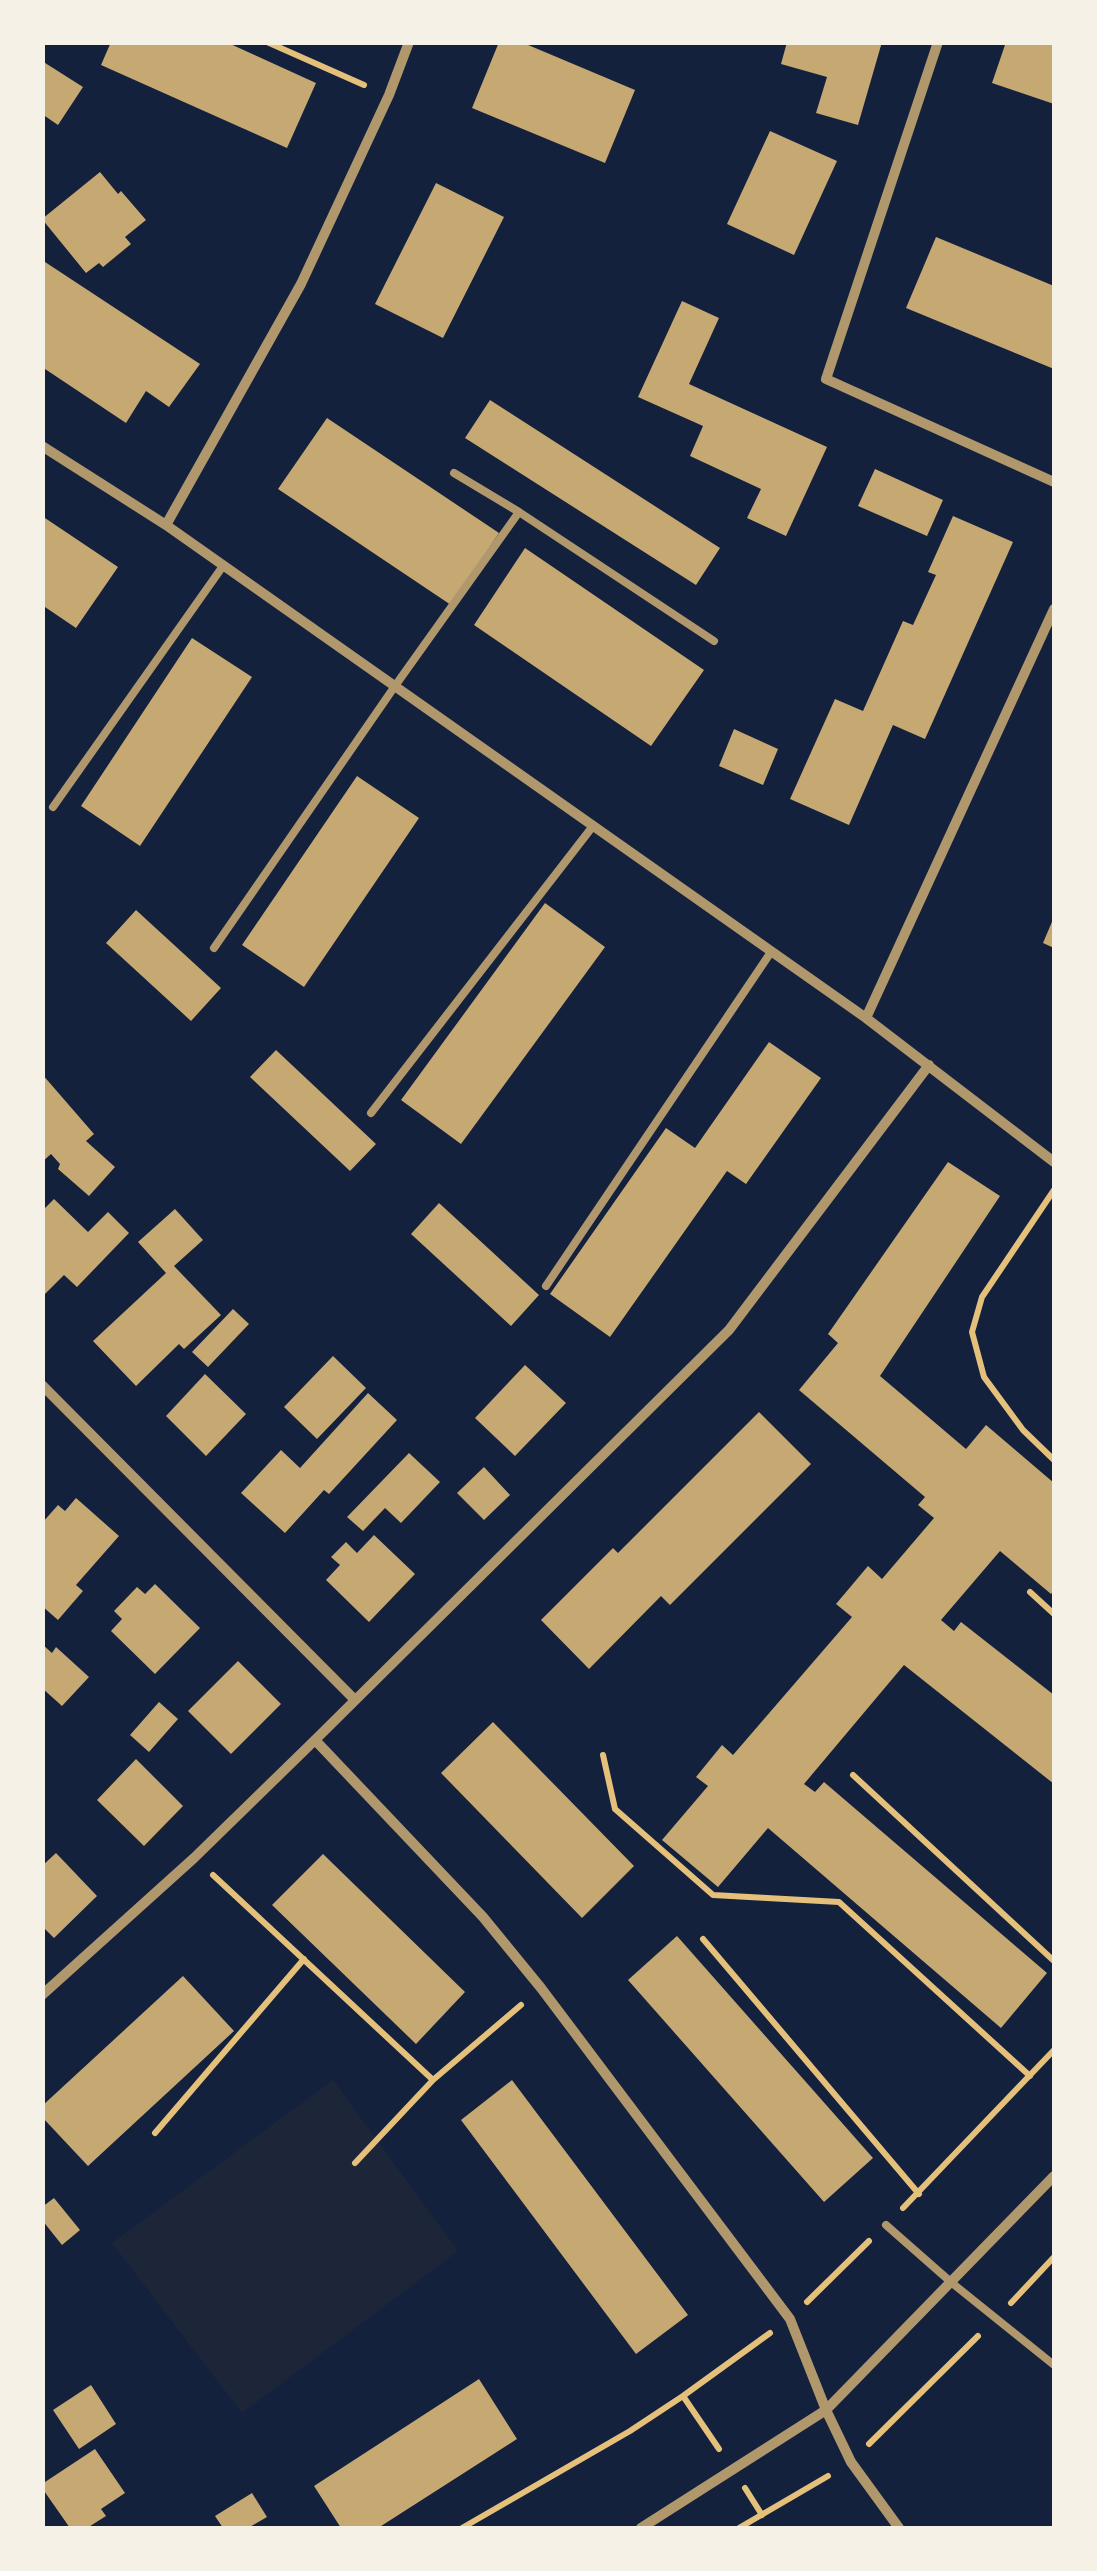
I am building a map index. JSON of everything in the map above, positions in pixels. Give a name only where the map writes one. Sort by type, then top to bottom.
[{"type":"street","points":[[166,526],[301,284],[409,42]]},
{"type":"street","points":[[938,42],[826,378],[1054,482]]},
{"type":"street","points":[[42,446],[224,566],[866,1018],[1054,1162]]},
{"type":"street","points":[[866,1018],[1054,609]]},
{"type":"street","points":[[42,1996],[316,1740],[729,1330],[929,1065]]},
{"type":"street","points":[[42,1385],[355,1700]]},
{"type":"street","points":[[316,1740],[483,1917],[541,1988],[790,2319],[851,2462],[899,2528]]},
{"type":"street","points":[[642,2528],[826,2410],[1054,2176]]},
{"type":"lane","points":[[454,473],[714,641]]},
{"type":"lane","points":[[214,948],[519,512]]},
{"type":"lane","points":[[53,807],[224,566]]},
{"type":"lane","points":[[372,1114],[593,826]]},
{"type":"lane","points":[[546,1286],[771,952]]},
{"type":"lane","points":[[886,2225],[1054,2365]]},
{"type":"path","points":[[267,42],[388,95]]},
{"type":"path","points":[[1054,1190],[982,1297],[972,1332],[984,1377],[1024,1430],[1054,1460]]},
{"type":"path","points":[[1030,1592],[1054,1614]]},
{"type":"path","points":[[604,1755],[616,1809],[713,1895],[839,1902],[1030,2076]]},
{"type":"path","points":[[853,1774],[1054,1961]]},
{"type":"path","points":[[194,1858],[432,2080]]},
{"type":"path","points":[[702,1939],[918,2194]]},
{"type":"path","points":[[155,2133],[304,1959]]},
{"type":"path","points":[[355,2163],[432,2080],[541,1988]]},
{"type":"path","points":[[739,2528],[851,2462],[1054,2257]]},
{"type":"shaded area","points":[[333,2080],[458,2251],[242,2413],[112,2243]]},
{"type":"building","points":[[111,42],[226,42],[316,83],[287,148],[101,65]]},
{"type":"building","points":[[499,42],[521,42],[635,90],[605,163],[472,108]]},
{"type":"building","points":[[787,42],[882,42],[858,125],[816,113],[827,77],[781,64]]},
{"type":"building","points":[[1006,42],[1054,42],[1054,104],[992,83]]},
{"type":"building","points":[[42,61],[83,87],[58,125],[42,114]]},
{"type":"building","points":[[770,131],[837,161],[794,255],[727,224]]},
{"type":"building","points":[[100,172],[146,220],[125,237],[131,244],[103,267],[99,263],[86,273],[42,219]]},
{"type":"building","points":[[436,183],[504,217],[443,338],[375,304]]},
{"type":"building","points":[[936,237],[1054,286],[1054,369],[906,308]]},
{"type":"building","points":[[42,260],[200,364],[169,407],[146,391],[126,423],[42,367]]},
{"type":"building","points":[[682,301],[719,318],[689,384],[827,447],[786,536],[747,518],[761,489],[690,456],[703,426],[638,397]]},
{"type":"building","points":[[490,400],[720,548],[696,585],[465,438]]},
{"type":"building","points":[[327,418],[499,533],[451,605],[278,489]]},
{"type":"building","points":[[875,469],[943,500],[927,536],[858,506]]},
{"type":"building","points":[[42,516],[118,567],[76,628],[42,605]]},
{"type":"building","points":[[953,516],[1013,542],[925,739],[893,725],[849,825],[790,799],[835,699],[863,711],[903,621],[913,625],[936,575],[928,572]]},
{"type":"building","points":[[525,548],[704,670],[651,746],[474,625]]},
{"type":"building","points":[[192,638],[252,677],[140,846],[81,806]]},
{"type":"building","points":[[734,729],[778,749],[763,785],[719,766]]},
{"type":"building","points":[[357,776],[419,818],[304,987],[242,945]]},
{"type":"building","points":[[545,903],[605,947],[461,1144],[401,1100]]},
{"type":"building","points":[[136,910],[221,988],[191,1021],[106,943]]},
{"type":"building","points":[[1054,917],[1054,948],[1043,943]]},
{"type":"building","points":[[769,1042],[821,1078],[746,1184],[727,1171],[610,1337],[550,1294],[666,1128],[695,1148]]},
{"type":"building","points":[[276,1050],[376,1144],[350,1171],[250,1077]]},
{"type":"building","points":[[42,1074],[94,1134],[86,1141],[115,1167],[89,1196],[58,1169],[60,1164],[51,1154],[42,1162]]},
{"type":"building","points":[[948,1162],[1000,1196],[880,1376],[966,1449],[986,1425],[1054,1483],[1051,1594],[1000,1551],[941,1620],[954,1631],[961,1622],[1054,1695],[1054,1784],[904,1665],[804,1784],[815,1792],[824,1782],[1047,1973],[1001,2028],[768,1828],[718,1887],[662,1840],[708,1786],[696,1777],[722,1745],[733,1755],[852,1617],[836,1604],[868,1566],[882,1579],[934,1518],[918,1505],[925,1497],[799,1390],[838,1343],[828,1334]]},
{"type":"building","points":[[54,1199],[88,1232],[108,1212],[129,1233],[77,1287],[64,1275],[44,1295],[42,1211]]},
{"type":"building","points":[[439,1203],[539,1295],[511,1326],[411,1234]]},
{"type":"building","points":[[175,1209],[203,1240],[174,1266],[221,1315],[184,1349],[179,1344],[136,1386],[93,1341],[166,1273],[138,1242]]},
{"type":"building","points":[[233,1309],[249,1324],[208,1367],[192,1352]]},
{"type":"building","points":[[333,1356],[366,1388],[317,1439],[284,1407]]},
{"type":"building","points":[[525,1365],[566,1403],[515,1456],[475,1418]]},
{"type":"building","points":[[205,1374],[246,1414],[206,1456],[166,1416]]},
{"type":"building","points":[[368,1393],[397,1420],[329,1494],[324,1490],[285,1533],[241,1493],[281,1450],[300,1468]]},
{"type":"building","points":[[759,1412],[811,1464],[670,1605],[661,1596],[589,1669],[541,1620],[613,1548],[618,1553]]},
{"type":"building","points":[[409,1453],[440,1482],[401,1523],[385,1508],[363,1531],[347,1517]]},
{"type":"building","points":[[484,1467],[510,1495],[484,1520],[457,1493]]},
{"type":"building","points":[[76,1498],[119,1536],[76,1585],[83,1591],[58,1620],[42,1606],[42,1523],[58,1505],[65,1511]]},
{"type":"building","points":[[374,1535],[415,1574],[369,1622],[326,1580],[340,1565],[331,1557],[346,1542],[357,1553]]},
{"type":"building","points":[[155,1584],[200,1628],[155,1674],[111,1631],[122,1619],[114,1611],[137,1587],[145,1594]]},
{"type":"building","points":[[42,1644],[52,1653],[56,1647],[89,1677],[62,1706],[42,1688]]},
{"type":"building","points":[[238,1661],[281,1704],[231,1754],[188,1711]]},
{"type":"building","points":[[159,1702],[178,1719],[149,1752],[130,1735]]},
{"type":"building","points":[[493,1722],[634,1866],[582,1918],[441,1773]]},
{"type":"building","points":[[136,1759],[183,1806],[144,1846],[97,1800]]},
{"type":"building","points":[[56,1853],[97,1896],[54,1938],[42,1926],[42,1866]]},
{"type":"building","points":[[323,1854],[465,1992],[416,2044],[272,1905]]},
{"type":"building","points":[[677,1936],[873,2158],[824,2202],[628,1980]]},
{"type":"building","points":[[183,1976],[234,2031],[88,2166],[42,2117],[42,2106]]},
{"type":"building","points":[[512,2080],[688,2315],[636,2354],[461,2120]]},
{"type":"building","points":[[54,2198],[80,2230],[62,2245],[42,2220],[42,2207]]},
{"type":"building","points":[[479,2379],[517,2439],[378,2528],[341,2528],[314,2486]]},
{"type":"building","points":[[91,2385],[116,2424],[79,2449],[53,2410]]},
{"type":"building","points":[[95,2449],[125,2493],[101,2509],[106,2516],[87,2528],[70,2528],[42,2484]]},
{"type":"building","points":[[252,2493],[267,2517],[248,2528],[223,2528],[215,2516]]}]
